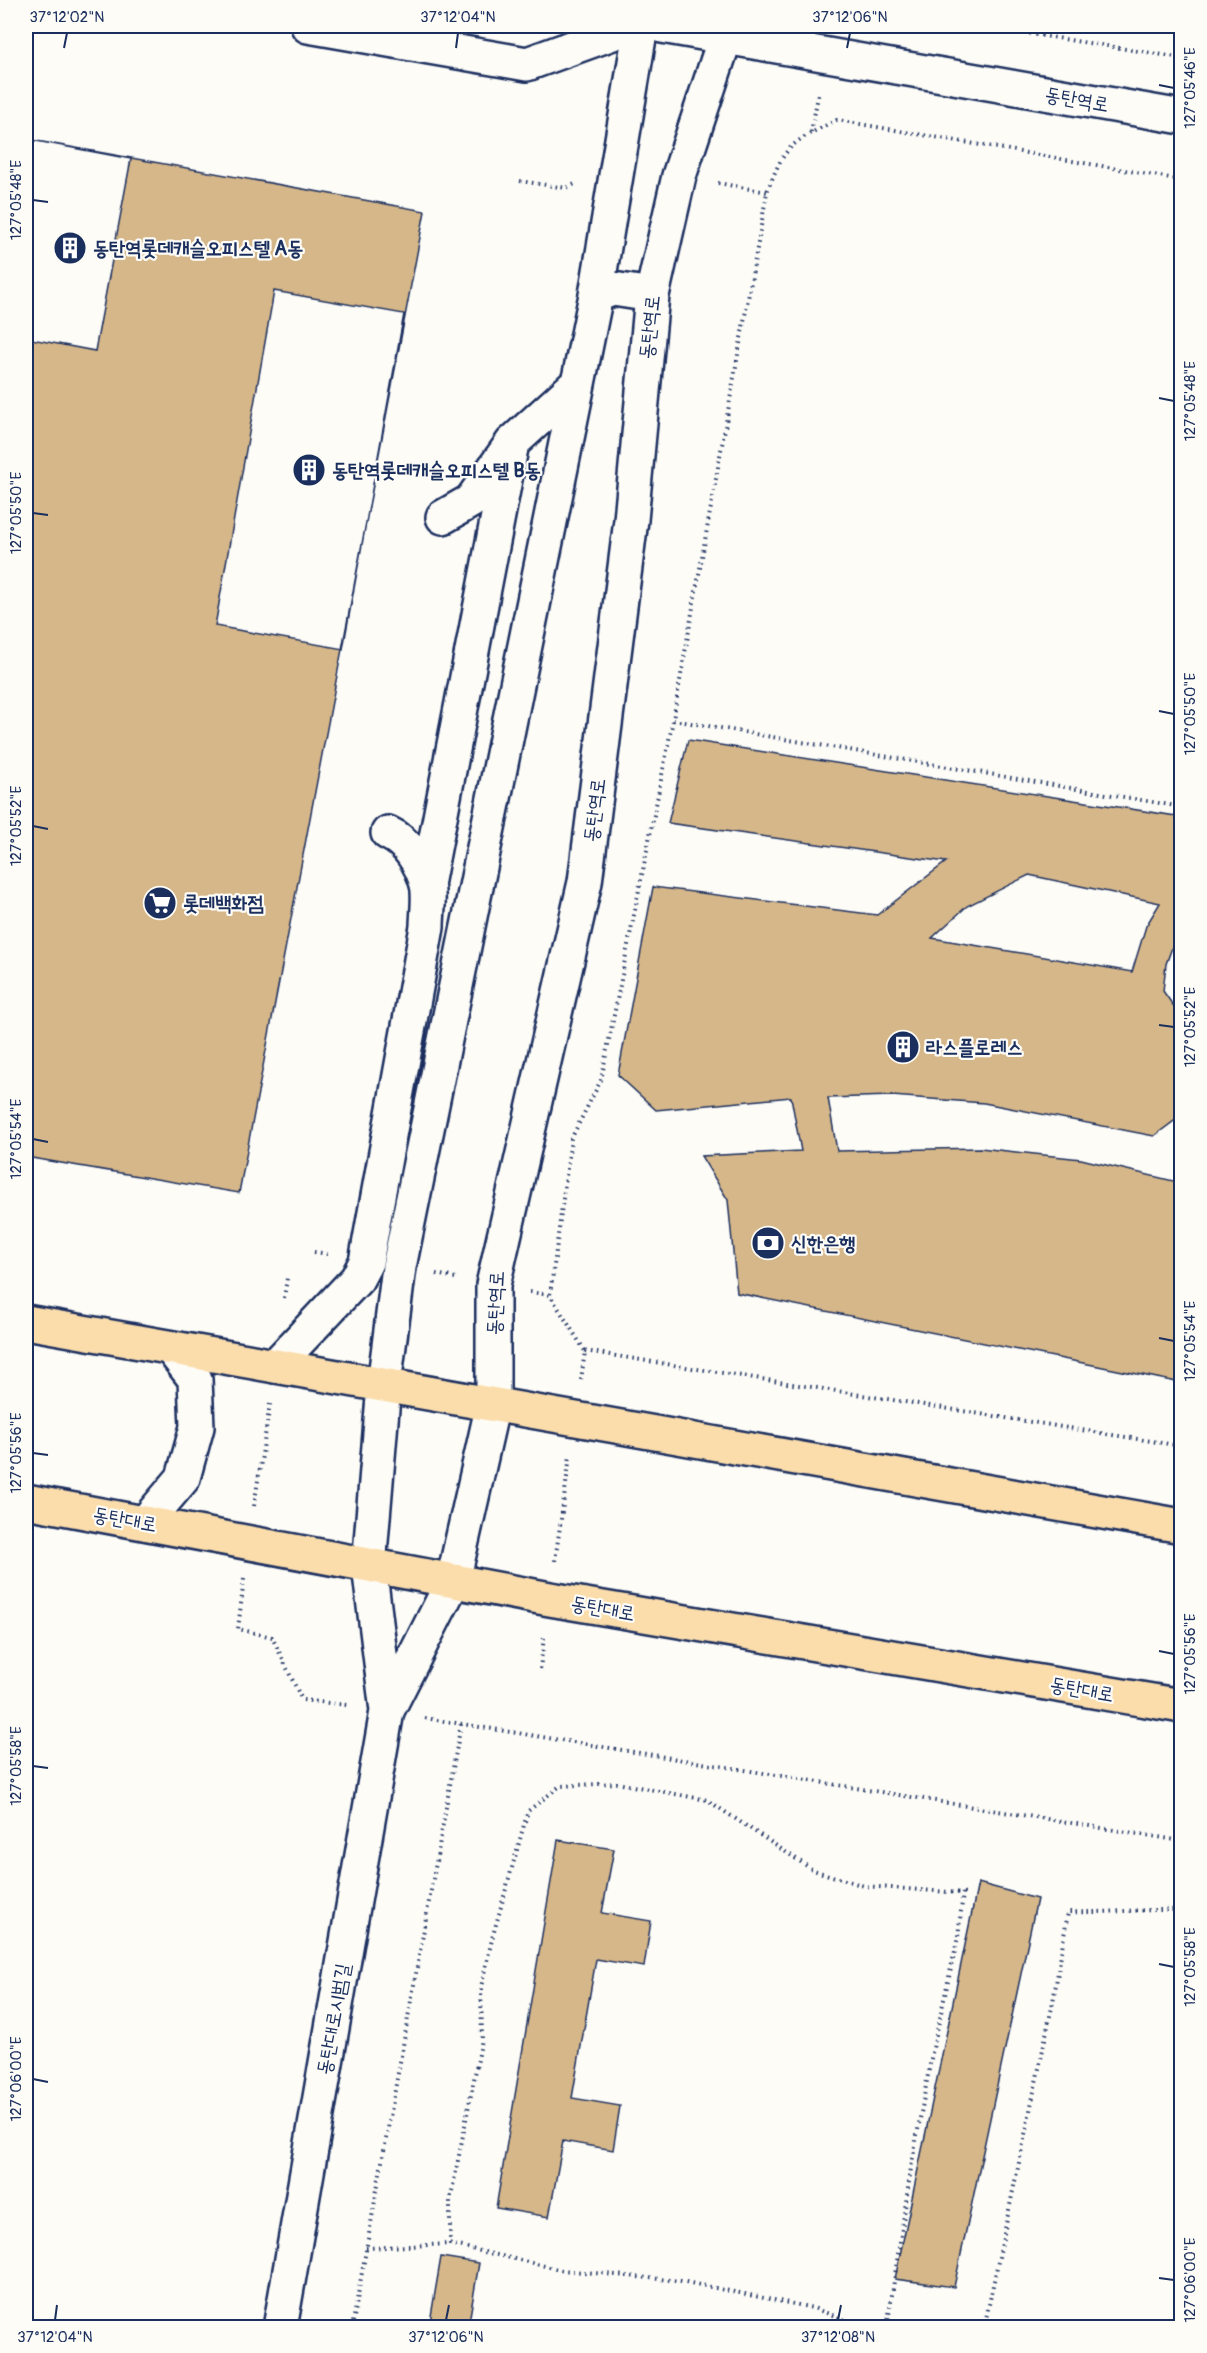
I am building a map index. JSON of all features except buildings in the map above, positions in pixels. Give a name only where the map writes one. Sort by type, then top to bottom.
[{"type":"main road","points":[[26,1322],[1182,1526]]},
{"type":"main road","name":"동탄대로","points":[[26,1501],[550,1599],[1182,1706]]},
{"type":"street","points":[[308,26],[527,64],[632,26]]},
{"type":"street","name":"동탄대로시범길","points":[[280,2328],[387,1711],[369,1566],[384,1385],[401,1256],[596,295],[641,26]]},
{"type":"street","name":"동탄역로","points":[[662,26],[727,31],[1182,117]]},
{"type":"street","name":"동탄역로","points":[[453,1581],[493,1404],[493,1284],[585,882],[631,519],[652,295],[679,176],[727,31]]},
{"type":"street","points":[[596,295],[613,289],[652,295]]},
{"type":"street","points":[[443,517],[471,501],[512,443],[578,383]]},
{"type":"street","points":[[275,1366],[357,1279],[366,1262],[427,927],[427,885],[512,443]]},
{"type":"street","points":[[388,832],[400,839],[414,855],[427,885]]},
{"type":"street","points":[[145,1523],[183,1478],[197,1427],[195,1379],[171,1348]]},
{"type":"street","name":"동탄대로시범길","points":[[387,1711],[453,1581]]},
{"type":"path","points":[[982,26],[1182,58]]},
{"type":"path","points":[[1182,180],[837,120],[800,138],[785,151],[767,192],[673,720],[601,1080],[571,1139],[550,1295],[585,1351],[1182,1446]]},
{"type":"path","points":[[673,720],[1182,807]]},
{"type":"path","points":[[284,1300],[287,1278]]},
{"type":"path","points":[[527,1291],[550,1295]]},
{"type":"path","points":[[275,1366],[238,1629],[272,1637],[302,1700],[327,1701]]},
{"type":"path","points":[[540,1669],[576,1418]]},
{"type":"path","points":[[352,2328],[461,1724],[1182,1842]]},
{"type":"path","points":[[450,2244],[450,2201],[482,2039],[481,1987],[493,1935],[528,1811],[560,1786],[617,1783],[707,1800],[813,1870],[864,1886],[963,1893],[958,1937],[932,2053],[915,2145],[887,2328]]},
{"type":"path","points":[[984,2328],[1053,2002],[1068,1912],[1182,1910]]},
{"type":"path","points":[[366,2248],[450,2244],[562,2270],[681,2281],[813,2308],[867,2328]]},
{"type":"place","name":"동탄역롯데캐슬오피스텔 A동","points":[[70,248]]},
{"type":"place","name":"동탄역롯데캐슬오피스텔 B동","points":[[309,470]]},
{"type":"place","name":"롯데백화점","points":[[160,903]]},
{"type":"place","name":"라스플로레스","points":[[903,1047]]},
{"type":"place","name":"신한은행","points":[[768,1243]]}]
